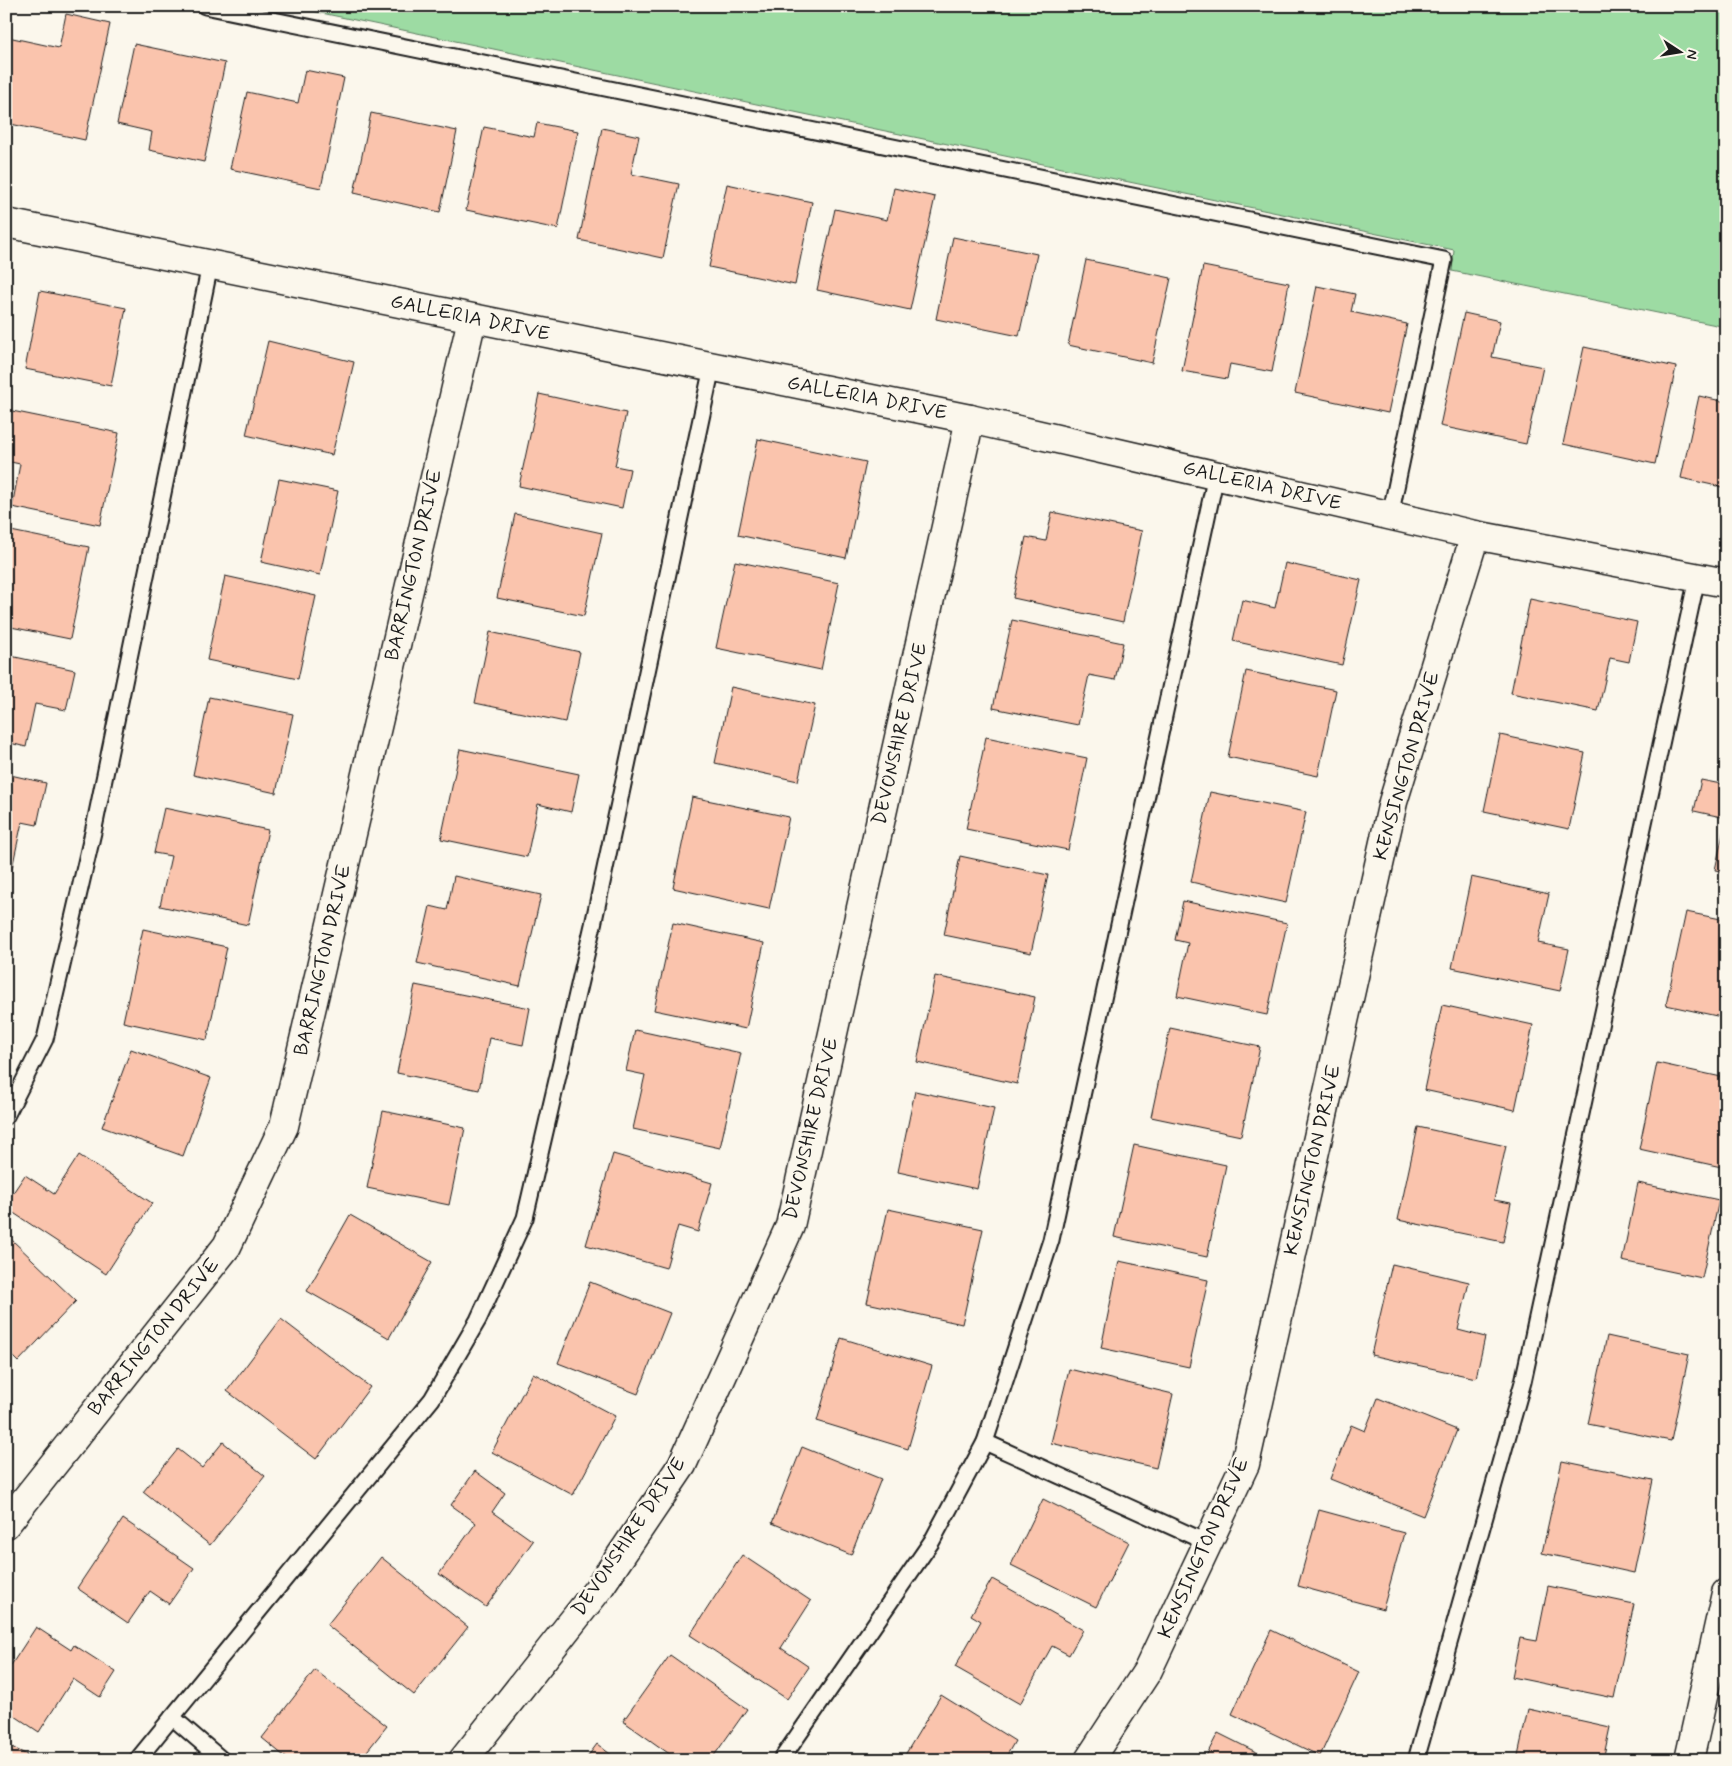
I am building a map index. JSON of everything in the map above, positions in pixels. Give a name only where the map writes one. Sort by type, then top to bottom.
[{"type":"street","name":"GALLERIA DRIVE","points":[[6,223],[970,419],[1475,535],[1726,583]]},
{"type":"street","name":"BARRINGTON DRIVE","points":[[6,1524],[227,1246],[284,1126],[472,319]]},
{"type":"street","name":"DEVONSHIRE DRIVE","points":[[463,1760],[599,1588],[682,1466],[790,1226],[970,419]]},
{"type":"street","name":"KENSINGTON DRIVE","points":[[1090,1760],[1148,1670],[1245,1464],[1393,802],[1475,535]]},
{"type":"street","points":[[1689,1760],[1726,1592]]},
{"type":"lane","points":[[205,6],[1444,260],[1390,516]]},
{"type":"lane","points":[[6,1116],[45,1039],[94,828],[210,265]]},
{"type":"lane","points":[[137,1760],[432,1399],[478,1320],[525,1218],[596,915],[712,367]]},
{"type":"lane","points":[[781,1760],[932,1541],[985,1442],[1051,1240],[1216,476]]},
{"type":"lane","points":[[1416,1760],[1523,1382],[1697,578]]},
{"type":"lane","points":[[985,1442],[1208,1543]]},
{"type":"lane","points":[[172,1717],[222,1760]]},
{"type":"green space","points":[[288,6],[1726,6],[1726,327],[1452,271],[1454,250]]},
{"type":"building","points":[[66,14],[110,24],[85,140],[6,123],[6,47],[8,37],[59,48]]},
{"type":"building","points":[[134,44],[225,63],[204,162],[149,150],[152,132],[117,124]]},
{"type":"building","points":[[305,70],[344,78],[321,188],[230,169],[247,92],[298,103]]},
{"type":"building","points":[[371,113],[457,131],[440,212],[354,193]]},
{"type":"building","points":[[537,123],[578,131],[558,229],[466,210],[484,127],[534,137]]},
{"type":"building","points":[[602,128],[639,136],[631,174],[679,184],[663,258],[579,240]]},
{"type":"building","points":[[727,184],[812,202],[795,285],[709,267]]},
{"type":"building","points":[[894,188],[935,197],[910,310],[817,290],[835,209],[887,220]]},
{"type":"building","points":[[953,237],[1037,254],[1019,336],[936,319]]},
{"type":"building","points":[[1086,260],[1171,278],[1152,363],[1068,345]]},
{"type":"building","points":[[1203,266],[1289,283],[1272,372],[1230,364],[1227,379],[1182,371]]},
{"type":"building","points":[[1317,286],[1355,294],[1351,312],[1407,324],[1388,413],[1295,393]]},
{"type":"building","points":[[40,291],[126,308],[111,386],[25,369]]},
{"type":"building","points":[[1464,313],[1500,321],[1492,357],[1543,367],[1526,444],[1440,426]]},
{"type":"building","points":[[268,341],[354,362],[332,455],[246,435]]},
{"type":"building","points":[[1584,347],[1676,367],[1655,464],[1563,444]]},
{"type":"building","points":[[539,394],[626,413],[615,466],[630,469],[622,508],[519,486]]},
{"type":"building","points":[[1699,396],[1726,402],[1726,488],[1681,478]]},
{"type":"building","points":[[12,411],[119,433],[100,525],[12,507],[20,464],[6,461],[6,441]]},
{"type":"building","points":[[758,439],[866,462],[846,558],[738,535]]},
{"type":"building","points":[[279,479],[338,491],[320,575],[261,562]]},
{"type":"building","points":[[1052,512],[1142,531],[1123,622],[1013,598],[1026,537],[1046,541]]},
{"type":"building","points":[[515,514],[602,533],[584,616],[497,598]]},
{"type":"building","points":[[6,530],[89,547],[70,639],[6,626]]},
{"type":"building","points":[[735,561],[839,583],[821,670],[716,648]]},
{"type":"building","points":[[1285,563],[1361,580],[1342,665],[1233,641],[1242,600],[1275,608]]},
{"type":"building","points":[[225,576],[316,596],[298,679],[207,660]]},
{"type":"building","points":[[1530,599],[1637,622],[1629,662],[1610,658],[1598,711],[1511,693]]},
{"type":"building","points":[[1012,620],[1123,643],[1115,680],[1089,675],[1078,725],[993,708]]},
{"type":"building","points":[[490,632],[580,652],[565,722],[475,703]]},
{"type":"building","points":[[6,655],[75,670],[66,710],[35,704],[26,747],[6,742]]},
{"type":"building","points":[[1246,671],[1336,690],[1318,776],[1228,757]]},
{"type":"building","points":[[731,687],[815,705],[798,781],[715,763]]},
{"type":"building","points":[[209,697],[293,714],[276,793],[193,775]]},
{"type":"building","points":[[1500,735],[1585,753],[1569,829],[1484,811]]},
{"type":"building","points":[[986,737],[1087,758],[1068,850],[966,829]]},
{"type":"building","points":[[460,749],[579,774],[571,812],[538,804],[527,857],[441,839]]},
{"type":"building","points":[[6,774],[46,783],[37,825],[22,822],[11,873],[6,872]]},
{"type":"building","points":[[1701,780],[1726,785],[1726,818],[1694,811]]},
{"type":"building","points":[[1210,792],[1306,812],[1286,903],[1191,882]]},
{"type":"building","points":[[692,797],[789,817],[769,909],[673,888]]},
{"type":"building","points":[[164,808],[268,830],[248,925],[160,906],[171,856],[154,853]]},
{"type":"building","points":[[1726,820],[1726,872],[1715,870]]},
{"type":"building","points":[[960,856],[1048,875],[1031,953],[944,935]]},
{"type":"building","points":[[454,876],[541,895],[520,986],[417,963],[430,906],[447,910]]},
{"type":"building","points":[[1471,877],[1549,894],[1538,943],[1569,949],[1560,991],[1452,968]]},
{"type":"building","points":[[1183,901],[1287,923],[1267,1015],[1177,996],[1188,943],[1175,940]]},
{"type":"building","points":[[1686,912],[1726,920],[1726,1018],[1666,1005]]},
{"type":"building","points":[[673,923],[764,943],[746,1029],[654,1010]]},
{"type":"building","points":[[143,929],[227,947],[207,1040],[123,1022]]},
{"type":"building","points":[[935,976],[1035,997],[1017,1084],[917,1062]]},
{"type":"building","points":[[415,985],[530,1008],[523,1045],[489,1038],[479,1090],[397,1073]]},
{"type":"building","points":[[1442,1005],[1533,1025],[1515,1110],[1424,1090]]},
{"type":"building","points":[[1170,1028],[1260,1047],[1241,1136],[1151,1117]]},
{"type":"building","points":[[635,1030],[741,1053],[720,1148],[633,1129],[645,1075],[626,1071]]},
{"type":"building","points":[[131,1049],[211,1078],[183,1156],[102,1127]]},
{"type":"building","points":[[1657,1063],[1726,1078],[1726,1168],[1639,1149]]},
{"type":"building","points":[[915,1091],[994,1108],[977,1189],[898,1172]]},
{"type":"building","points":[[383,1111],[465,1128],[449,1205],[367,1188]]},
{"type":"building","points":[[1418,1127],[1506,1146],[1494,1200],[1511,1203],[1503,1242],[1398,1220]]},
{"type":"building","points":[[1134,1145],[1226,1165],[1207,1257],[1114,1237]]},
{"type":"building","points":[[613,1154],[712,1183],[698,1232],[678,1226],[666,1268],[586,1245]]},
{"type":"building","points":[[79,1155],[152,1203],[106,1274],[6,1208],[6,1203],[25,1175],[54,1194]]},
{"type":"building","points":[[1638,1183],[1719,1200],[1702,1278],[1622,1261]]},
{"type":"building","points":[[888,1209],[983,1229],[962,1324],[867,1303]]},
{"type":"building","points":[[350,1215],[432,1262],[389,1338],[307,1291]]},
{"type":"building","points":[[12,1240],[76,1301],[18,1362],[6,1350],[6,1247]]},
{"type":"building","points":[[1119,1261],[1208,1280],[1189,1367],[1101,1348]]},
{"type":"building","points":[[1392,1264],[1469,1282],[1458,1330],[1485,1337],[1476,1378],[1371,1355]]},
{"type":"building","points":[[590,1282],[670,1313],[638,1394],[558,1363]]},
{"type":"building","points":[[281,1319],[370,1387],[316,1459],[227,1391]]},
{"type":"building","points":[[1607,1336],[1689,1354],[1671,1441],[1588,1424]]},
{"type":"building","points":[[841,1338],[932,1366],[908,1449],[817,1421]]},
{"type":"building","points":[[1069,1369],[1173,1394],[1156,1468],[1051,1443]]},
{"type":"building","points":[[533,1373],[615,1416],[573,1495],[492,1452]]},
{"type":"building","points":[[1378,1398],[1457,1430],[1423,1516],[1330,1479],[1351,1425],[1365,1431]]},
{"type":"building","points":[[223,1442],[265,1476],[210,1545],[143,1492],[178,1449],[202,1468]]},
{"type":"building","points":[[802,1447],[881,1479],[851,1555],[772,1523]]},
{"type":"building","points":[[1562,1461],[1653,1480],[1634,1573],[1542,1553]]},
{"type":"building","points":[[475,1471],[505,1493],[492,1512],[533,1541],[486,1607],[439,1574],[476,1523],[451,1505]]},
{"type":"building","points":[[1043,1499],[1129,1542],[1096,1607],[1011,1565]]},
{"type":"building","points":[[1319,1510],[1404,1533],[1383,1609],[1298,1586]]},
{"type":"building","points":[[123,1519],[194,1568],[169,1604],[150,1591],[128,1623],[77,1588]]},
{"type":"building","points":[[742,1555],[811,1601],[781,1648],[809,1667],[787,1699],[690,1635]]},
{"type":"building","points":[[381,1557],[468,1627],[414,1695],[327,1625]]},
{"type":"building","points":[[992,1579],[1083,1630],[1069,1655],[1052,1646],[1020,1704],[955,1667],[981,1621],[971,1615]]},
{"type":"building","points":[[1548,1586],[1634,1604],[1614,1698],[1512,1677],[1520,1638],[1537,1641]]},
{"type":"building","points":[[36,1627],[71,1650],[74,1645],[116,1672],[100,1697],[73,1679],[39,1732],[6,1710],[6,1673]]},
{"type":"building","points":[[1271,1630],[1359,1672],[1320,1756],[1232,1714]]},
{"type":"building","points":[[670,1655],[747,1709],[711,1760],[678,1760],[623,1721]]},
{"type":"building","points":[[315,1670],[387,1726],[360,1760],[289,1760],[262,1738]]},
{"type":"building","points":[[941,1695],[1015,1741],[1004,1760],[902,1760]]},
{"type":"building","points":[[1528,1709],[1610,1727],[1603,1760],[1517,1760]]},
{"type":"building","points":[[1218,1733],[1272,1760],[1204,1760]]},
{"type":"building","points":[[6,1744],[27,1755],[25,1760],[6,1760]]},
{"type":"building","points":[[597,1744],[618,1760],[585,1760]]}]
